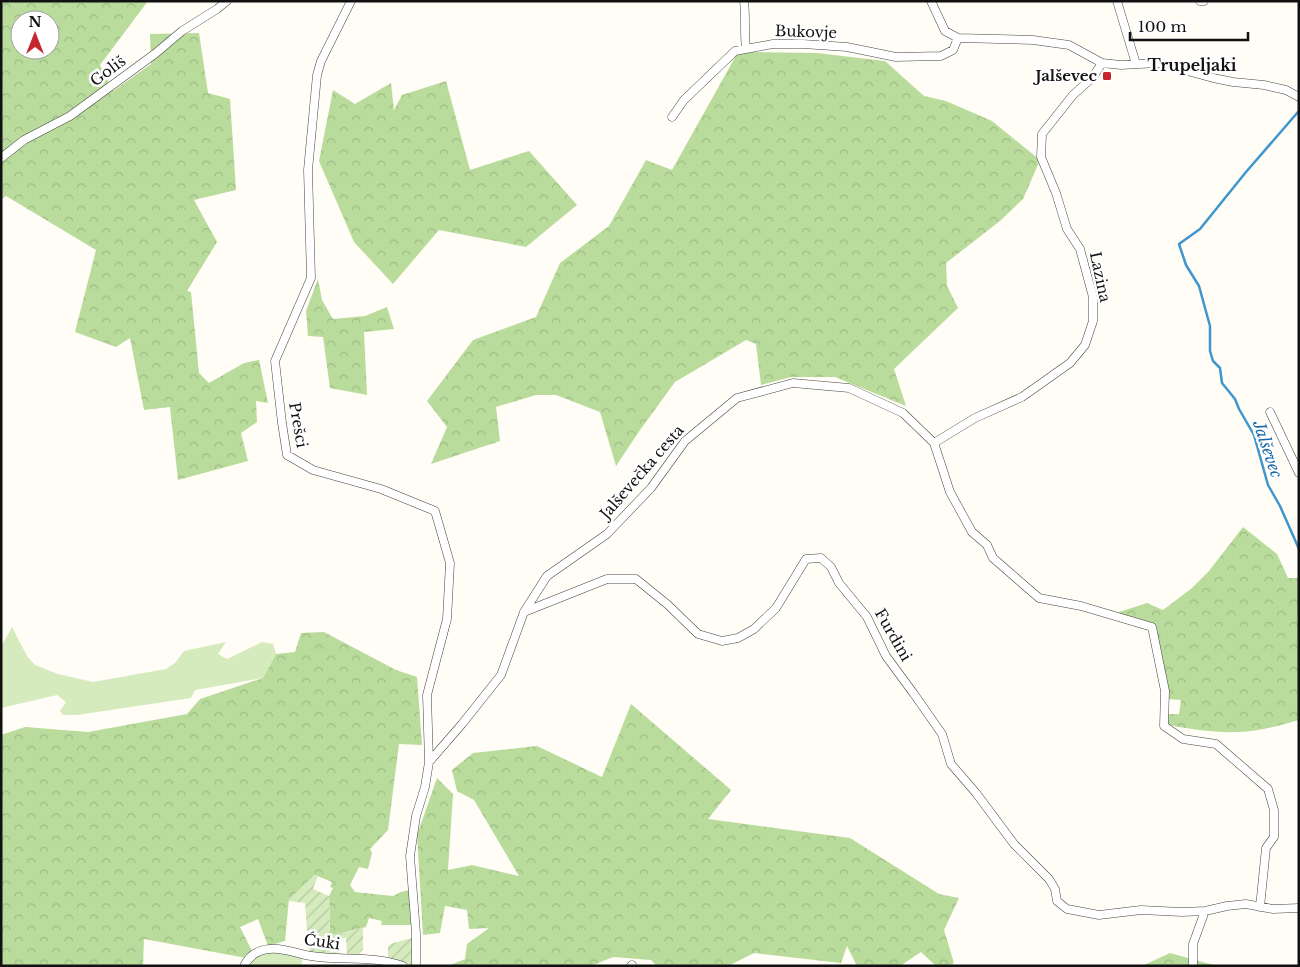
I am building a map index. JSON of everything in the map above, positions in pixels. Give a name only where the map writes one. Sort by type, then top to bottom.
[{"type":"street","name":"Goliš","points":[[1,158],[24,140],[70,116],[156,53],[182,31],[227,1]]},
{"type":"street","name":"Prešci","points":[[351,1],[321,61],[317,75],[308,170],[311,278],[276,360],[282,423],[287,456],[313,470],[381,489],[435,511],[450,563],[447,619],[427,695],[429,762]]},
{"type":"street","points":[[744,1],[746,48]]},
{"type":"street","points":[[931,1],[945,31],[958,38],[1033,40],[1070,45],[1102,63],[1121,65],[1158,63],[1213,78],[1279,88],[1299,97]]},
{"type":"street","points":[[1117,1],[1136,64]]},
{"type":"street","name":"Bukovje","points":[[672,117],[684,100],[735,51],[773,44],[803,44],[847,47],[896,57],[941,56],[953,50],[958,38]]},
{"type":"street","name":"Lazina","points":[[934,443],[975,418],[1022,397],[1070,363],[1085,345],[1093,321],[1093,297],[1080,248],[1066,229],[1056,193],[1041,157],[1042,134],[1073,95],[1093,77],[1102,63]]},
{"type":"street","name":"Jalševečka cesta","points":[[429,762],[501,675],[524,612],[547,576],[607,534],[651,488],[685,441],[736,398],[793,383],[849,388],[903,413],[934,443],[950,492],[972,532],[987,545],[993,558],[1039,598],[1081,606],[1152,627],[1165,691],[1164,726],[1182,739],[1216,744],[1268,789],[1274,810],[1274,837],[1266,848],[1260,907]]},
{"type":"street","points":[[1270,412],[1299,473]]},
{"type":"street","name":"Furdini","points":[[524,612],[607,579],[636,579],[667,604],[698,634],[722,641],[738,638],[754,629],[776,608],[806,559],[821,558],[831,568],[839,584],[867,617],[886,656],[942,734],[951,764],[1014,844],[1049,879],[1055,889],[1058,901],[1067,909],[1099,915],[1141,910],[1205,911],[1246,904],[1273,909],[1299,908]]},
{"type":"street","points":[[416,966],[416,933],[410,856],[416,816],[425,787],[429,762]]},
{"type":"street","points":[[1193,966],[1193,944],[1205,911]]},
{"type":"street","name":"Ćuki","points":[[244,966],[255,953],[266,949],[278,948],[311,956],[378,959],[403,966]]},
{"type":"green space","points":[[1,1],[148,1],[100,65],[113,91],[151,64],[150,34],[199,33],[208,93],[230,99],[236,190],[194,200],[217,242],[187,291],[191,292],[199,373],[209,383],[244,363],[259,360],[268,403],[256,401],[257,422],[241,433],[248,461],[178,480],[170,407],[144,410],[130,338],[116,347],[75,332],[96,250],[6,196],[1,200]]},
{"type":"green space","points":[[738,52],[817,53],[885,61],[924,96],[946,101],[992,121],[1040,160],[1023,199],[1000,221],[946,263],[947,286],[958,308],[894,369],[906,406],[835,377],[791,377],[761,385],[756,344],[746,340],[675,382],[616,466],[600,412],[556,395],[536,395],[496,407],[500,441],[431,464],[447,427],[427,401],[473,340],[536,317],[560,263],[609,226],[646,160],[672,170]]},
{"type":"green space","points":[[446,81],[470,170],[529,151],[577,205],[526,247],[439,230],[393,284],[354,242],[319,161],[333,90],[355,104],[391,83],[394,110],[402,95]]},
{"type":"green space","points":[[318,279],[322,300],[333,319],[365,316],[387,307],[394,329],[364,332],[367,395],[330,388],[323,337],[308,336],[306,311]]},
{"type":"green space","points":[[1243,527],[1277,554],[1288,578],[1299,578],[1299,720],[1253,731],[1238,732],[1212,731],[1168,725],[1168,714],[1179,714],[1181,700],[1169,699],[1153,625],[1116,613],[1147,603],[1163,610],[1192,588],[1209,571]]},
{"type":"green space","points":[[12,627],[27,656],[35,665],[58,674],[93,682],[166,669],[175,663],[184,651],[226,642],[218,654],[227,659],[262,642],[273,644],[276,654],[263,678],[195,690],[191,698],[77,715],[63,715],[60,711],[66,702],[57,695],[1,708],[1,647]]},
{"type":"green space","points":[[324,632],[396,670],[417,677],[422,745],[399,744],[388,830],[370,849],[372,853],[368,869],[359,867],[350,885],[355,892],[393,896],[409,890],[412,925],[381,925],[382,921],[369,918],[366,927],[334,935],[330,933],[329,896],[333,888],[330,887],[332,882],[315,875],[289,899],[285,941],[268,946],[258,919],[240,927],[252,951],[246,958],[144,939],[143,966],[1,966],[1,735],[25,727],[88,732],[187,714],[200,699],[263,678],[276,654],[295,652],[301,633]]},
{"type":"green space","points":[[631,704],[731,790],[708,819],[850,838],[939,894],[959,898],[944,930],[954,963],[948,966],[936,966],[921,952],[900,966],[857,966],[847,946],[841,963],[754,953],[728,966],[657,966],[651,960],[613,957],[591,966],[448,966],[465,959],[467,944],[489,928],[469,929],[467,910],[445,906],[440,933],[423,935],[417,835],[437,778],[453,794],[448,870],[472,865],[519,876],[474,800],[457,791],[452,770],[473,753],[537,746],[602,777]]},
{"type":"green space","points":[[315,875],[318,876],[313,889],[329,896],[330,933],[334,935],[363,928],[363,950],[356,956],[347,957],[346,938],[331,938],[330,952],[341,953],[341,956],[311,953],[307,946],[316,947],[317,943],[320,943],[321,938],[318,938],[319,933],[307,931],[305,903],[289,901],[289,899]]},
{"type":"green space","points":[[412,938],[414,966],[388,958],[388,946]]},
{"type":"green space","points":[[271,950],[302,956],[302,966],[245,966],[252,958]]},
{"type":"green space","points":[[1170,953],[1217,966],[1142,966]]},
{"type":"waterway","name":"Jalševec","points":[[1298,112],[1200,229],[1179,244],[1186,265],[1199,286],[1210,326],[1210,351],[1213,361],[1220,368],[1222,383],[1235,399],[1254,435],[1268,485],[1280,506],[1299,549]]},
{"type":"place","name":"Jalševec","points":[[1107,76]]},
{"type":"district","name":"Trupeljaki","points":[[1192,65]]}]
